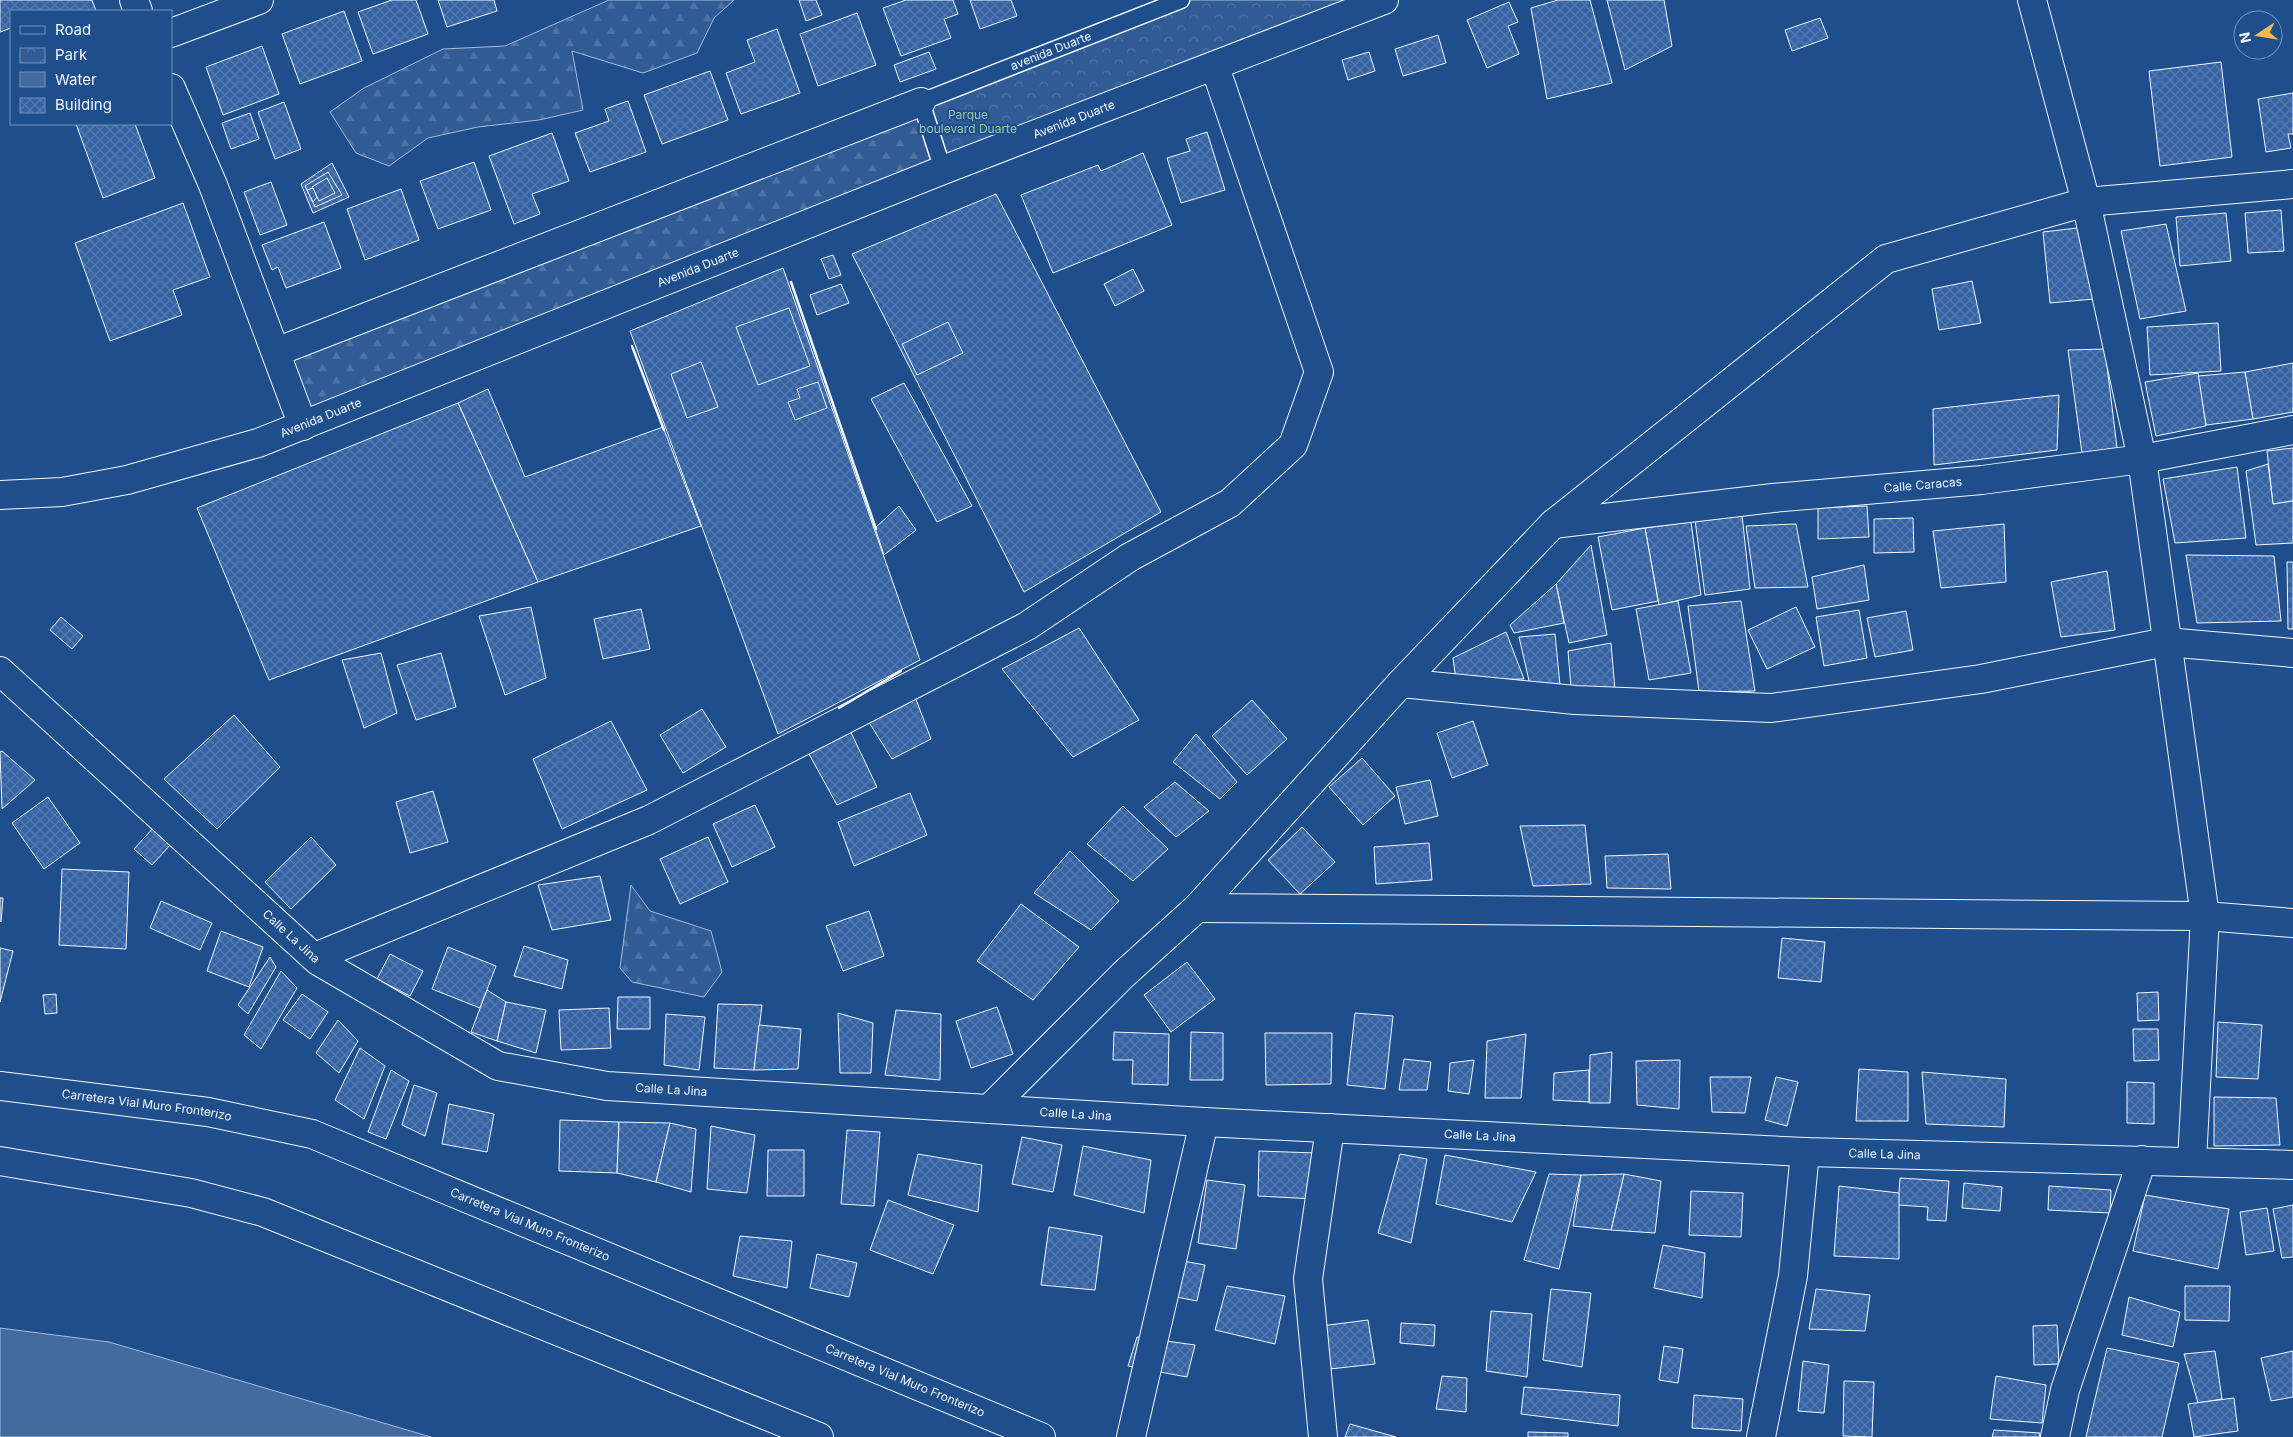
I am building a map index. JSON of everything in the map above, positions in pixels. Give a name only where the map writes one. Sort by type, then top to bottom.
[{"type":"street","points":[[172,33],[259,0]]},
{"type":"street","name":"Avenida Duarte","points":[[0,495],[62,492],[127,480],[258,444],[943,170],[1384,0]]},
{"type":"street","points":[[2032,0],[2086,202],[2142,459],[2205,916],[2192,1161]]},
{"type":"street","points":[[314,957],[649,820],[1027,626],[1130,557],[1230,502],[1293,444],[1319,372],[1214,67]]},
{"type":"street","points":[[172,90],[213,185],[303,426]]},
{"type":"street","points":[[276,352],[921,102]]},
{"type":"street","points":[[989,1109],[1124,974],[1197,908],[1401,683],[1553,524],[1886,258],[2086,202],[2293,184]]},
{"type":"street","name":"Calle Caracas","points":[[1553,524],[1772,498],[1982,480],[2142,459],[2293,430]]},
{"type":"street","points":[[1401,683],[1575,700],[1771,708],[1981,679],[2166,642],[2293,653]]},
{"type":"street","name":"Calle La Jina","points":[[0,671],[314,957],[498,1066],[606,1086],[1204,1122],[1805,1152],[2293,1165]]},
{"type":"street","points":[[1197,908],[2205,916],[2293,923]]},
{"type":"street","name":"Carretera Vial Muro Fronterizo","points":[[0,1086],[208,1112],[312,1134],[1041,1437]]},
{"type":"street","points":[[1131,1437],[1204,1122]]},
{"type":"street","points":[[1323,1437],[1308,1279],[1330,1128]]},
{"type":"street","points":[[1761,1437],[1793,1276],[1805,1152]]},
{"type":"street","points":[[2055,1437],[2065,1390],[2142,1160]]},
{"type":"street","points":[[0,1162],[191,1193],[263,1212],[819,1437]]},
{"type":"lane","name":"avenida Duarte","points":[[921,102],[1182,0]]},
{"type":"lane","points":[[921,102],[943,170]]},
{"type":"green space","points":[[609,0],[734,0],[714,18],[697,53],[643,73],[572,51],[583,110],[539,120],[478,127],[428,138],[389,166],[356,153],[330,112],[364,88],[443,49],[505,46]]},
{"type":"green space","name":"Parque boulevard Duarte","points":[[1192,0],[1374,0],[944,168],[923,102]]},
{"type":"green space","points":[[921,102],[943,170],[303,426],[276,352]]},
{"type":"green space","points":[[631,885],[650,911],[711,931],[722,972],[704,997],[632,982],[620,968]]},
{"type":"water","points":[[0,1328],[109,1342],[431,1437],[0,1437]]},
{"type":"building","points":[[0,0],[92,0],[96,10],[10,10],[10,28],[0,32]]},
{"type":"building","points":[[392,0],[416,0],[428,34],[373,54],[358,12]]},
{"type":"building","points":[[438,0],[494,0],[497,11],[447,27]]},
{"type":"building","points":[[799,0],[816,0],[822,15],[806,21]]},
{"type":"building","points":[[906,0],[953,0],[958,14],[944,19],[951,38],[901,56],[883,8]]},
{"type":"building","points":[[970,0],[1011,0],[1017,16],[980,29]]},
{"type":"building","points":[[1558,0],[1590,0],[1612,83],[1547,99],[1531,8]]},
{"type":"building","points":[[1607,0],[1664,0],[1672,46],[1625,70]]},
{"type":"building","points":[[1509,2],[1518,22],[1508,26],[1519,54],[1487,68],[1467,20]]},
{"type":"building","points":[[344,11],[362,61],[300,84],[282,34]]},
{"type":"building","points":[[857,13],[876,65],[818,86],[800,34]]},
{"type":"building","points":[[1820,18],[1828,38],[1792,51],[1785,30]]},
{"type":"building","points":[[777,29],[800,93],[741,114],[726,73],[755,62],[747,40]]},
{"type":"building","points":[[1438,35],[1446,63],[1403,76],[1395,49]]},
{"type":"building","points":[[262,46],[279,94],[223,115],[206,67]]},
{"type":"building","points":[[929,52],[936,69],[900,82],[894,65]]},
{"type":"building","points":[[1369,52],[1375,71],[1348,80],[1342,60]]},
{"type":"building","points":[[2221,62],[2232,157],[2160,166],[2149,71]]},
{"type":"building","points":[[710,71],[728,120],[662,144],[644,95]]},
{"type":"building","points":[[2293,93],[2293,134],[2288,134],[2291,148],[2266,152],[2258,99]]},
{"type":"building","points":[[628,101],[646,152],[590,172],[575,133],[609,121],[605,109]]},
{"type":"building","points":[[284,102],[301,149],[275,159],[258,112]]},
{"type":"building","points":[[250,113],[259,139],[231,149],[222,123]]},
{"type":"building","points":[[76,125],[135,125],[155,178],[103,198]]},
{"type":"building","points":[[1207,132],[1225,190],[1181,203],[1167,158],[1190,151],[1186,139]]},
{"type":"building","points":[[552,133],[569,181],[532,194],[540,214],[514,224],[489,156]]},
{"type":"building","points":[[1143,153],[1172,225],[1053,273],[1021,195],[1098,165],[1101,171]]},
{"type":"building","points":[[474,162],[491,210],[438,229],[420,181]]},
{"type":"building","points":[[332,163],[349,197],[313,213],[301,184]]},
{"type":"building","points":[[328,172],[342,195],[315,207],[305,186]]},
{"type":"building","points":[[327,178],[335,193],[319,201],[312,187]]},
{"type":"building","points":[[271,182],[287,225],[260,235],[244,192]]},
{"type":"building","points":[[313,188],[317,197],[313,202],[307,190]]},
{"type":"building","points":[[401,189],[419,240],[365,260],[347,209]]},
{"type":"building","points":[[996,194],[1161,512],[1024,592],[852,254]]},
{"type":"building","points":[[183,203],[210,277],[173,290],[182,315],[110,341],[75,243]]},
{"type":"building","points":[[2281,210],[2284,251],[2248,253],[2245,213]]},
{"type":"building","points":[[2226,213],[2231,261],[2180,266],[2176,217]]},
{"type":"building","points":[[324,222],[341,268],[286,288],[278,267],[272,270],[262,245]]},
{"type":"building","points":[[2166,224],[2186,311],[2140,319],[2121,231]]},
{"type":"building","points":[[2086,227],[2094,299],[2050,303],[2043,232]]},
{"type":"building","points":[[833,255],[841,275],[829,279],[821,259]]},
{"type":"building","points":[[783,268],[920,660],[778,734],[630,331]]},
{"type":"building","points":[[1133,269],[1144,291],[1115,306],[1104,284]]},
{"type":"building","points":[[1972,281],[1981,323],[1939,330],[1932,289]]},
{"type":"building","points":[[841,284],[849,303],[817,315],[810,295]]},
{"type":"building","points":[[789,308],[810,366],[758,385],[736,327]]},
{"type":"building","points":[[948,322],[963,353],[917,375],[902,344]]},
{"type":"building","points":[[2218,323],[2221,371],[2150,375],[2147,327]]},
{"type":"building","points":[[2105,349],[2117,448],[2082,453],[2068,350]]},
{"type":"building","points":[[701,362],[718,407],[687,418],[671,374]]},
{"type":"building","points":[[2293,363],[2293,412],[2253,419],[2245,372]]},
{"type":"building","points":[[2245,372],[2253,419],[2206,425],[2198,376]]},
{"type":"building","points":[[2198,373],[2206,426],[2156,436],[2145,382]]},
{"type":"building","points":[[818,382],[827,408],[795,420],[788,402],[800,398],[797,389]]},
{"type":"building","points":[[904,383],[972,506],[937,522],[871,399]]},
{"type":"building","points":[[488,389],[525,477],[663,427],[701,526],[538,582],[458,403]]},
{"type":"building","points":[[2059,395],[2057,450],[1934,465],[1933,409]]},
{"type":"building","points":[[458,403],[538,582],[269,680],[197,508]]},
{"type":"building","points":[[2293,448],[2293,501],[2273,504],[2267,451]]},
{"type":"building","points":[[2268,464],[2273,504],[2293,501],[2293,543],[2256,545],[2246,471]]},
{"type":"building","points":[[2237,467],[2246,538],[2175,543],[2163,479]]},
{"type":"building","points":[[899,506],[916,530],[884,555],[875,528]]},
{"type":"building","points":[[1867,506],[1869,537],[1818,539],[1818,508]]},
{"type":"building","points":[[1742,515],[1750,589],[1705,595],[1695,520]]},
{"type":"building","points":[[1913,518],[1914,552],[1874,553],[1874,519]]},
{"type":"building","points":[[1691,522],[1701,595],[1659,605],[1645,528]]},
{"type":"building","points":[[1796,524],[1808,587],[1755,588],[1746,526]]},
{"type":"building","points":[[2004,524],[2006,582],[1941,588],[1933,531]]},
{"type":"building","points":[[1645,528],[1658,601],[1612,610],[1598,537]]},
{"type":"building","points":[[1591,545],[1607,635],[1569,643],[1556,584]]},
{"type":"building","points":[[2186,555],[2274,556],[2281,621],[2197,623]]},
{"type":"building","points":[[2287,562],[2293,562],[2293,629],[2288,629]]},
{"type":"building","points":[[1864,565],[1869,600],[1817,609],[1812,577]]},
{"type":"building","points":[[2107,571],[2115,630],[2061,637],[2051,582]]},
{"type":"building","points":[[1556,584],[1564,623],[1514,633],[1510,625]]},
{"type":"building","points":[[1678,601],[1691,673],[1649,680],[1636,609]]},
{"type":"building","points":[[1741,601],[1755,691],[1699,692],[1688,606]]},
{"type":"building","points":[[531,607],[546,678],[505,695],[479,616]]},
{"type":"building","points":[[1796,607],[1815,647],[1767,669],[1748,630]]},
{"type":"building","points":[[641,609],[650,649],[603,659],[594,619]]},
{"type":"building","points":[[1859,610],[1867,658],[1824,666],[1816,617]]},
{"type":"building","points":[[1906,611],[1913,650],[1875,657],[1867,618]]},
{"type":"building","points":[[61,617],[83,636],[72,649],[50,630]]},
{"type":"building","points":[[1079,628],[1139,720],[1073,757],[1002,669]]},
{"type":"building","points":[[1506,632],[1524,679],[1456,680],[1453,658]]},
{"type":"building","points":[[1555,634],[1560,685],[1530,685],[1519,637]]},
{"type":"building","points":[[1611,643],[1615,690],[1571,688],[1568,651]]},
{"type":"building","points":[[381,653],[397,713],[364,728],[342,660]]},
{"type":"building","points":[[441,653],[456,707],[416,720],[397,665]]},
{"type":"building","points":[[914,694],[931,739],[892,759],[865,716]]},
{"type":"building","points":[[1252,700],[1287,739],[1247,775],[1212,736]]},
{"type":"building","points":[[702,709],[726,747],[683,773],[660,735]]},
{"type":"building","points":[[234,715],[280,767],[217,829],[164,779]]},
{"type":"building","points":[[845,720],[877,787],[837,805],[809,754]]},
{"type":"building","points":[[611,721],[647,790],[562,829],[533,759]]},
{"type":"building","points":[[1473,721],[1488,765],[1452,778],[1437,733]]},
{"type":"building","points":[[1196,734],[1237,782],[1220,799],[1173,762]]},
{"type":"building","points":[[2,751],[35,780],[2,809],[0,752]]},
{"type":"building","points":[[1362,758],[1395,796],[1363,825],[1329,787]]},
{"type":"building","points":[[1430,780],[1438,816],[1405,824],[1396,787]]},
{"type":"building","points":[[1175,782],[1209,811],[1176,837],[1144,807]]},
{"type":"building","points":[[433,791],[448,842],[410,853],[396,802]]},
{"type":"building","points":[[910,793],[927,835],[854,866],[838,822]]},
{"type":"building","points":[[48,797],[80,843],[44,869],[12,823]]},
{"type":"building","points":[[755,805],[775,847],[732,867],[713,824]]},
{"type":"building","points":[[1123,806],[1168,849],[1133,881],[1087,844]]},
{"type":"building","points":[[1585,825],[1591,884],[1533,886],[1520,826]]},
{"type":"building","points":[[155,826],[173,842],[152,865],[134,849]]},
{"type":"building","points":[[1302,827],[1335,862],[1300,894],[1268,860]]},
{"type":"building","points":[[311,837],[336,865],[291,909],[265,882]]},
{"type":"building","points":[[708,837],[728,882],[680,904],[660,859]]},
{"type":"building","points":[[1429,843],[1432,880],[1376,884],[1374,847]]},
{"type":"building","points":[[1070,851],[1119,901],[1091,930],[1034,893]]},
{"type":"building","points":[[1668,854],[1671,889],[1607,888],[1605,856]]},
{"type":"building","points":[[62,869],[129,872],[126,949],[59,945]]},
{"type":"building","points":[[600,876],[611,920],[552,930],[538,885]]},
{"type":"building","points":[[0,898],[3,898],[1,922],[0,921]]},
{"type":"building","points":[[161,901],[212,923],[200,950],[150,928]]},
{"type":"building","points":[[1021,904],[1079,947],[1033,1000],[977,961]]},
{"type":"building","points":[[869,911],[884,956],[843,971],[826,926]]},
{"type":"building","points":[[221,931],[263,947],[249,987],[207,971]]},
{"type":"building","points":[[1782,938],[1825,942],[1821,982],[1778,978]]},
{"type":"building","points":[[524,946],[568,960],[562,989],[514,976]]},
{"type":"building","points":[[448,947],[496,966],[480,1008],[432,989]]},
{"type":"building","points":[[0,948],[13,951],[0,1002]]},
{"type":"building","points":[[390,954],[423,971],[410,996],[377,979]]},
{"type":"building","points":[[270,957],[276,967],[248,1014],[238,1005]]},
{"type":"building","points":[[1187,962],[1215,999],[1171,1032],[1144,995]]},
{"type":"building","points":[[281,971],[297,988],[261,1049],[244,1035]]},
{"type":"building","points":[[487,990],[506,1002],[497,1041],[471,1032]]},
{"type":"building","points":[[2158,992],[2159,1020],[2138,1021],[2137,993]]},
{"type":"building","points":[[56,994],[57,1013],[45,1014],[43,995]]},
{"type":"building","points":[[302,994],[328,1012],[310,1039],[283,1020]]},
{"type":"building","points":[[618,997],[650,997],[650,1029],[617,1029]]},
{"type":"building","points":[[506,1002],[546,1010],[536,1053],[497,1041]]},
{"type":"building","points":[[718,1004],[762,1005],[754,1070],[714,1068]]},
{"type":"building","points":[[997,1007],[1013,1054],[971,1068],[956,1021]]},
{"type":"building","points":[[609,1008],[611,1048],[561,1050],[559,1010]]},
{"type":"building","points":[[896,1010],[941,1014],[940,1080],[885,1075]]},
{"type":"building","points":[[838,1013],[873,1023],[871,1073],[840,1073]]},
{"type":"building","points":[[1355,1013],[1393,1016],[1385,1089],[1347,1085]]},
{"type":"building","points":[[666,1014],[705,1017],[699,1070],[664,1065]]},
{"type":"building","points":[[338,1020],[358,1041],[339,1073],[316,1053]]},
{"type":"building","points":[[2218,1022],[2262,1025],[2258,1079],[2216,1077]]},
{"type":"building","points":[[759,1025],[801,1029],[798,1069],[754,1070]]},
{"type":"building","points":[[2133,1029],[2158,1029],[2159,1060],[2134,1061]]},
{"type":"building","points":[[1114,1032],[1169,1034],[1168,1085],[1132,1084],[1133,1060],[1113,1060]]},
{"type":"building","points":[[1191,1032],[1223,1033],[1223,1080],[1190,1080]]},
{"type":"building","points":[[1265,1033],[1332,1033],[1331,1084],[1266,1085]]},
{"type":"building","points":[[1526,1034],[1521,1098],[1485,1098],[1487,1041]]},
{"type":"building","points":[[360,1048],[385,1066],[364,1119],[335,1100]]},
{"type":"building","points":[[1612,1052],[1610,1103],[1589,1103],[1590,1055]]},
{"type":"building","points":[[1404,1059],[1431,1062],[1427,1090],[1399,1090]]},
{"type":"building","points":[[1474,1060],[1469,1094],[1448,1091],[1450,1063]]},
{"type":"building","points":[[1680,1060],[1679,1109],[1637,1105],[1636,1061]]},
{"type":"building","points":[[1859,1069],[1908,1072],[1908,1121],[1856,1121]]},
{"type":"building","points":[[391,1070],[409,1081],[386,1139],[368,1132]]},
{"type":"building","points":[[1589,1070],[1589,1102],[1553,1100],[1554,1073]]},
{"type":"building","points":[[1922,1072],[2006,1079],[2004,1127],[1926,1124]]},
{"type":"building","points":[[1710,1077],[1751,1077],[1745,1113],[1712,1112]]},
{"type":"building","points":[[1776,1077],[1798,1082],[1787,1126],[1765,1120]]},
{"type":"building","points":[[2127,1082],[2154,1083],[2154,1124],[2127,1123]]},
{"type":"building","points":[[414,1085],[437,1093],[425,1136],[402,1125]]},
{"type":"building","points":[[2214,1097],[2276,1098],[2280,1145],[2214,1146]]},
{"type":"building","points":[[449,1104],[494,1114],[487,1152],[442,1144]]},
{"type":"building","points":[[560,1120],[619,1122],[617,1173],[559,1171]]},
{"type":"building","points":[[619,1122],[670,1123],[656,1182],[617,1173]]},
{"type":"building","points":[[670,1123],[696,1129],[691,1192],[656,1182]]},
{"type":"building","points":[[711,1126],[755,1135],[747,1193],[707,1189]]},
{"type":"building","points":[[847,1130],[880,1132],[874,1206],[841,1204]]},
{"type":"building","points":[[1022,1137],[1062,1145],[1053,1192],[1012,1184]]},
{"type":"building","points":[[1083,1146],[1151,1160],[1144,1213],[1074,1195]]},
{"type":"building","points":[[768,1150],[804,1150],[804,1196],[767,1196]]},
{"type":"building","points":[[1259,1151],[1316,1153],[1315,1199],[1258,1196]]},
{"type":"building","points":[[918,1154],[982,1165],[978,1212],[908,1195]]},
{"type":"building","points":[[1400,1154],[1427,1159],[1411,1243],[1378,1233]]},
{"type":"building","points":[[1445,1155],[1536,1172],[1512,1222],[1436,1204]]},
{"type":"building","points":[[1549,1174],[1581,1175],[1559,1269],[1524,1260]]},
{"type":"building","points":[[1624,1174],[1661,1181],[1655,1233],[1611,1230]]},
{"type":"building","points":[[1624,1174],[1611,1230],[1573,1226],[1581,1175]]},
{"type":"building","points":[[1900,1178],[1949,1181],[1946,1221],[1927,1220],[1928,1207],[1898,1205]]},
{"type":"building","points":[[1207,1180],[1245,1185],[1236,1249],[1198,1243]]},
{"type":"building","points":[[1964,1183],[2002,1187],[2000,1211],[1962,1208]]},
{"type":"building","points":[[1839,1186],[1899,1193],[1899,1259],[1834,1256]]},
{"type":"building","points":[[2049,1186],[2111,1190],[2110,1213],[2048,1210]]},
{"type":"building","points":[[1691,1191],[1743,1193],[1741,1237],[1689,1235]]},
{"type":"building","points":[[2145,1195],[2229,1209],[2218,1269],[2133,1251]]},
{"type":"building","points":[[888,1200],[954,1225],[933,1274],[870,1250]]},
{"type":"building","points":[[2293,1205],[2293,1257],[2282,1258],[2273,1209]]},
{"type":"building","points":[[2267,1208],[2274,1251],[2246,1255],[2240,1212]]},
{"type":"building","points":[[1049,1227],[1102,1236],[1095,1290],[1041,1285]]},
{"type":"building","points":[[740,1236],[792,1241],[787,1288],[733,1276]]},
{"type":"building","points":[[1663,1245],[1705,1253],[1702,1298],[1654,1288]]},
{"type":"building","points":[[817,1254],[857,1263],[849,1297],[810,1288]]},
{"type":"building","points":[[1172,1259],[1205,1265],[1197,1301],[1166,1295]]},
{"type":"building","points":[[1227,1286],[1285,1296],[1275,1344],[1215,1330]]},
{"type":"building","points":[[2185,1286],[2230,1286],[2229,1321],[2185,1320]]},
{"type":"building","points":[[1551,1289],[1591,1293],[1582,1367],[1543,1360]]},
{"type":"building","points":[[1816,1289],[1870,1295],[1865,1331],[1809,1329]]},
{"type":"building","points":[[2129,1297],[2180,1312],[2173,1347],[2122,1335]]},
{"type":"building","points":[[1491,1311],[1532,1314],[1527,1377],[1486,1371]]},
{"type":"building","points":[[1368,1320],[1375,1364],[1330,1369],[1321,1326]]},
{"type":"building","points":[[1401,1323],[1435,1325],[1434,1346],[1400,1343]]},
{"type":"building","points":[[2057,1325],[2059,1364],[2034,1365],[2033,1326]]},
{"type":"building","points":[[1137,1337],[1195,1345],[1187,1377],[1128,1366]]},
{"type":"building","points":[[1664,1346],[1683,1349],[1678,1383],[1659,1380]]},
{"type":"building","points":[[2107,1348],[2179,1363],[2162,1437],[2086,1437]]},
{"type":"building","points":[[2215,1351],[2222,1399],[2198,1403],[2184,1354]]},
{"type":"building","points":[[2293,1351],[2293,1397],[2271,1401],[2261,1358]]},
{"type":"building","points":[[1803,1361],[1829,1365],[1824,1413],[1798,1411]]},
{"type":"building","points":[[1442,1376],[1467,1378],[1466,1412],[1436,1409]]},
{"type":"building","points":[[1996,1376],[2046,1385],[2042,1423],[1990,1419]]},
{"type":"building","points":[[1844,1381],[1874,1382],[1872,1437],[1843,1436]]},
{"type":"building","points":[[1524,1387],[1620,1395],[1618,1426],[1521,1414]]},
{"type":"building","points":[[1694,1395],[1743,1399],[1741,1431],[1692,1428]]},
{"type":"building","points":[[2234,1398],[2238,1431],[2194,1437],[2188,1404]]},
{"type":"building","points":[[1350,1424],[1396,1437],[1345,1437]]},
{"type":"building","points":[[1994,1430],[2040,1433],[2039,1437],[1992,1437]]},
{"type":"building","points":[[1528,1432],[1568,1433],[1568,1437],[1528,1437]]},
{"type":"wall","points":[[791,282],[876,529]]},
{"type":"wall","points":[[632,346],[664,430]]},
{"type":"wall","points":[[839,708],[901,671]]}]
